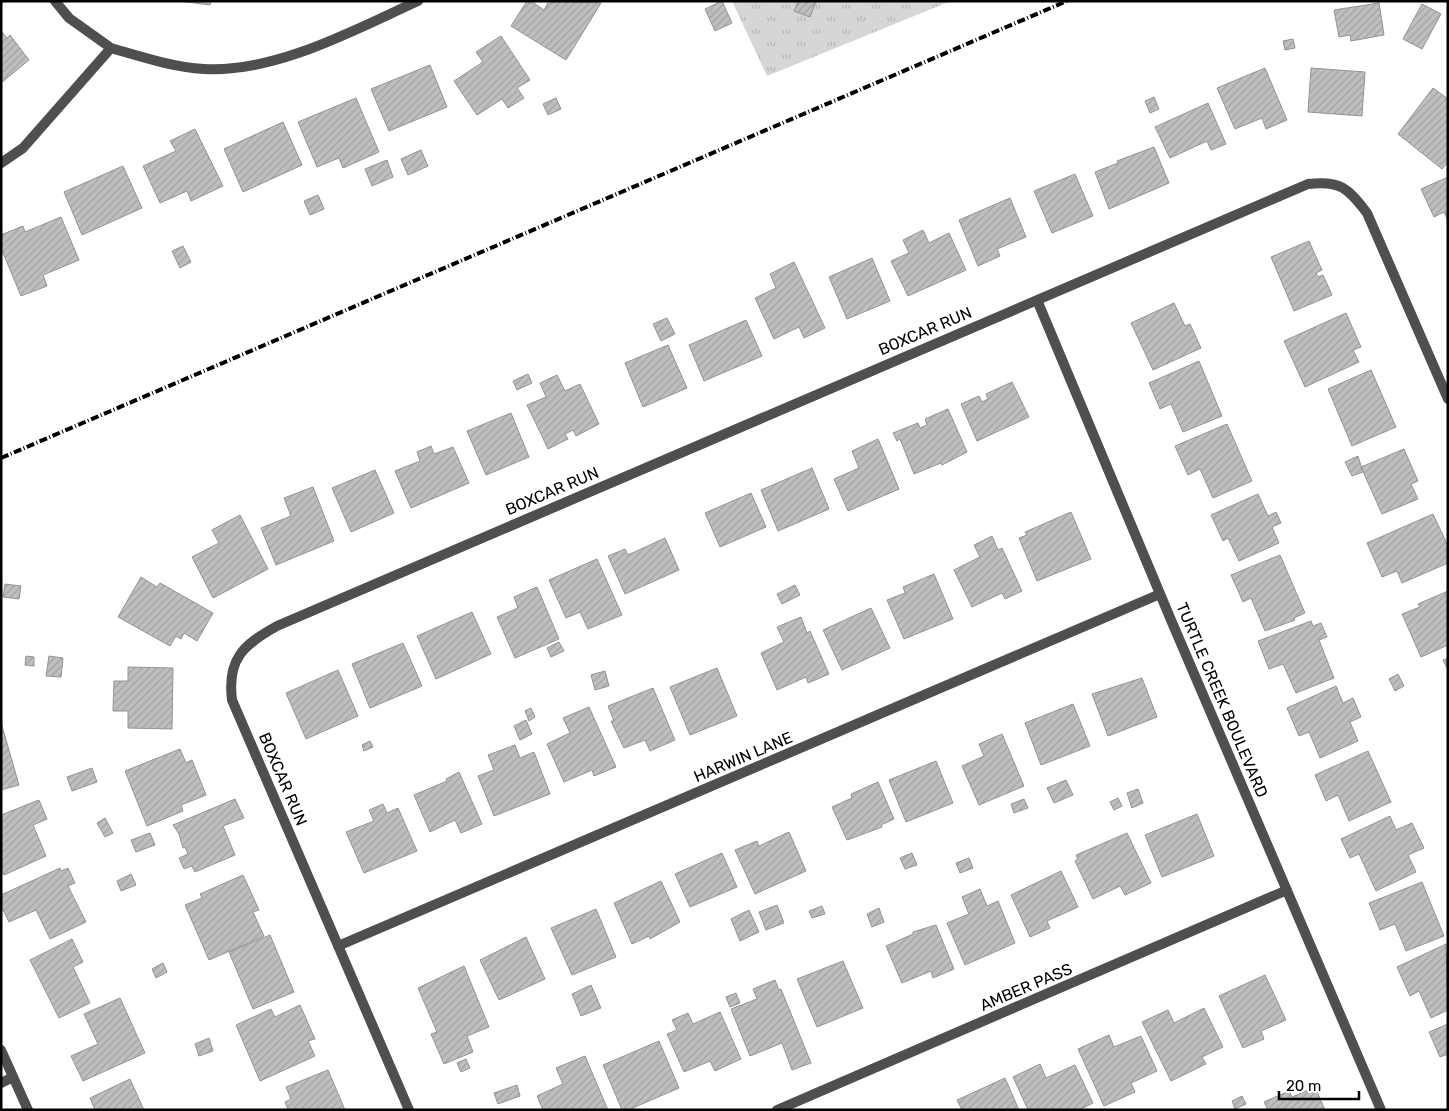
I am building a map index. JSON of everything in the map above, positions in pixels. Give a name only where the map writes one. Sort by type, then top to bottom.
[{"type":"street","points":[[55,1],[69,18],[111,48],[171,65],[206,69],[257,64],[298,53],[418,1]]},
{"type":"street","points":[[1,163],[23,148],[111,48]]},
{"type":"street","name":"BOXCAR RUN","points":[[409,1110],[232,700],[230,684],[232,667],[239,654],[256,638],[277,626],[637,470],[1308,184],[1323,182],[1341,185],[1352,193],[1367,213],[1448,399]]},
{"type":"street","name":"TURTLE CREEK BOULEVARD","points":[[1037,300],[1160,594],[1382,1110]]},
{"type":"street","name":"HARWIN LANE","points":[[338,946],[1160,594]]},
{"type":"street","name":"AMBER PASS","points":[[777,1110],[1287,890]]},
{"type":"street","points":[[1,1050],[28,1110]]},
{"type":"street","points":[[1,1083],[13,1077]]},
{"type":"green space","points":[[732,1],[951,1],[767,76]]},
{"type":"building","points":[[179,1],[211,1],[210,5]]},
{"type":"building","points":[[527,1],[531,1],[544,10],[549,1],[601,3],[566,60],[511,26]]},
{"type":"building","points":[[722,1],[732,23],[715,31],[705,9]]},
{"type":"building","points":[[796,1],[816,1],[810,17],[794,11],[798,2]]},
{"type":"building","points":[[1379,3],[1384,35],[1351,41],[1350,35],[1339,37],[1334,10]]},
{"type":"building","points":[[1422,4],[1441,14],[1422,49],[1403,39]]},
{"type":"building","points":[[1,31],[7,38],[10,35],[29,60],[1,83]]},
{"type":"building","points":[[501,36],[530,80],[517,88],[524,98],[508,108],[502,99],[477,115],[454,81],[483,62],[476,52]]},
{"type":"building","points":[[1293,39],[1295,48],[1285,50],[1283,41]]},
{"type":"building","points":[[430,65],[447,107],[389,131],[371,89]]},
{"type":"building","points":[[1265,68],[1287,120],[1266,129],[1262,118],[1235,129],[1217,88]]},
{"type":"building","points":[[1311,68],[1365,72],[1362,116],[1308,112]]},
{"type":"building","points":[[1433,88],[1448,99],[1448,162],[1442,169],[1398,134]]},
{"type":"building","points":[[1154,97],[1159,109],[1150,113],[1145,101]]},
{"type":"building","points":[[356,98],[379,152],[343,168],[339,158],[317,167],[298,122]]},
{"type":"building","points":[[556,98],[561,109],[548,115],[543,104]]},
{"type":"building","points":[[1208,103],[1226,144],[1211,150],[1207,141],[1170,158],[1155,127]]},
{"type":"building","points":[[283,122],[302,165],[243,192],[224,149]]},
{"type":"building","points":[[195,129],[223,186],[191,201],[187,191],[160,203],[143,166],[176,151],[170,141]]},
{"type":"building","points":[[1154,147],[1169,183],[1109,209],[1095,172],[1118,163],[1117,161]]},
{"type":"building","points":[[421,150],[428,166],[408,175],[401,159]]},
{"type":"building","points":[[387,160],[393,177],[372,186],[365,169]]},
{"type":"building","points":[[123,166],[142,208],[82,235],[64,192]]},
{"type":"building","points":[[1075,174],[1093,216],[1052,233],[1034,191]]},
{"type":"building","points":[[1448,177],[1448,221],[1444,212],[1434,217],[1421,189]]},
{"type":"building","points":[[318,195],[324,209],[310,215],[304,201]]},
{"type":"building","points":[[1010,198],[1026,237],[997,249],[1000,256],[978,266],[959,220]]},
{"type":"building","points":[[61,217],[79,260],[43,275],[47,286],[21,296],[1,248],[1,235],[23,226],[25,232]]},
{"type":"building","points":[[923,230],[929,243],[949,233],[966,270],[908,296],[891,261],[909,253],[903,240]]},
{"type":"building","points":[[1309,241],[1322,270],[1316,273],[1318,277],[1323,275],[1332,295],[1294,311],[1271,257]]},
{"type":"building","points":[[183,246],[191,262],[180,268],[172,251]]},
{"type":"building","points":[[872,258],[890,301],[847,319],[829,277]]},
{"type":"building","points":[[794,262],[825,328],[804,338],[799,327],[774,339],[755,298],[776,288],[770,274]]},
{"type":"building","points":[[1174,303],[1185,326],[1190,324],[1201,348],[1153,370],[1131,323]]},
{"type":"building","points":[[1346,313],[1361,347],[1353,350],[1359,362],[1305,387],[1284,341]]},
{"type":"building","points":[[667,318],[675,334],[661,341],[653,324]]},
{"type":"building","points":[[746,320],[762,356],[704,381],[689,345]]},
{"type":"building","points":[[668,345],[687,388],[643,407],[625,363]]},
{"type":"building","points":[[1199,361],[1222,416],[1183,432],[1171,404],[1160,409],[1149,383]]},
{"type":"building","points":[[1371,370],[1396,427],[1352,446],[1328,389]]},
{"type":"building","points":[[528,374],[532,383],[517,390],[513,381]]},
{"type":"building","points":[[557,375],[565,391],[580,384],[599,424],[576,436],[573,430],[565,434],[568,439],[548,449],[527,405],[546,397],[540,383]]},
{"type":"building","points":[[1012,382],[1029,417],[977,441],[961,404],[979,396],[982,402],[988,399],[986,394]]},
{"type":"building","points":[[948,409],[967,452],[942,465],[941,463],[914,474],[900,439],[897,441],[893,433],[918,423],[920,428],[927,425],[925,419]]},
{"type":"building","points":[[511,413],[529,457],[486,475],[467,431]]},
{"type":"building","points":[[1227,424],[1252,481],[1213,498],[1200,469],[1188,475],[1175,446]]},
{"type":"building","points":[[878,439],[899,489],[848,511],[834,479],[859,468],[852,451]]},
{"type":"building","points":[[431,446],[434,454],[453,447],[469,483],[411,508],[395,471],[420,461],[417,452]]},
{"type":"building","points":[[1404,449],[1418,481],[1411,484],[1418,499],[1382,514],[1361,467]]},
{"type":"building","points":[[1358,456],[1363,472],[1352,476],[1345,462]]},
{"type":"building","points":[[812,468],[829,509],[778,531],[761,490]]},
{"type":"building","points":[[375,470],[394,513],[351,532],[332,488]]},
{"type":"building","points":[[313,487],[334,541],[276,565],[261,528],[291,516],[284,498]]},
{"type":"building","points":[[751,493],[766,527],[720,547],[705,513]]},
{"type":"building","points":[[1258,494],[1268,516],[1276,512],[1281,523],[1272,527],[1279,543],[1239,561],[1228,538],[1223,541],[1211,515]]},
{"type":"building","points":[[1071,512],[1091,559],[1037,581],[1019,538],[1027,535],[1025,532]]},
{"type":"building","points":[[1433,514],[1448,546],[1448,563],[1402,583],[1397,571],[1382,577],[1367,543]]},
{"type":"building","points":[[240,515],[268,569],[213,598],[192,557],[219,543],[212,530]]},
{"type":"building","points":[[992,536],[998,550],[1002,548],[1022,591],[1005,599],[1002,593],[972,607],[954,570],[980,557],[974,545]]},
{"type":"building","points":[[665,538],[679,570],[625,594],[608,556],[625,549],[628,555]]},
{"type":"building","points":[[1280,555],[1305,613],[1294,618],[1295,620],[1265,631],[1251,598],[1243,602],[1231,575]]},
{"type":"building","points":[[597,559],[622,615],[588,629],[580,612],[566,618],[549,580]]},
{"type":"building","points":[[934,574],[953,619],[904,639],[887,600],[905,593],[903,587]]},
{"type":"building","points":[[141,577],[157,587],[160,583],[213,613],[197,641],[184,633],[181,639],[176,636],[170,646],[118,617]]},
{"type":"building","points":[[5,584],[21,586],[19,599],[3,597]]},
{"type":"building","points":[[795,585],[800,595],[782,604],[777,594]]},
{"type":"building","points":[[537,587],[559,639],[515,658],[497,617],[518,608],[514,597]]},
{"type":"building","points":[[1448,591],[1448,645],[1421,657],[1402,614],[1420,607],[1418,604]]},
{"type":"building","points":[[871,608],[890,648],[842,670],[823,630]]},
{"type":"building","points":[[472,612],[491,654],[436,679],[417,636]]},
{"type":"building","points":[[801,617],[807,633],[810,631],[829,674],[808,683],[806,677],[777,690],[761,653],[784,642],[777,627]]},
{"type":"building","points":[[1311,621],[1313,626],[1321,623],[1327,637],[1319,640],[1334,678],[1296,693],[1283,664],[1269,669],[1258,641]]},
{"type":"building","points":[[559,642],[564,651],[551,657],[547,648]]},
{"type":"building","points":[[403,643],[422,686],[370,708],[352,664]]},
{"type":"building","points":[[26,656],[34,657],[34,666],[25,665]]},
{"type":"building","points":[[49,656],[63,658],[61,677],[46,676]]},
{"type":"building","points":[[1448,658],[1448,670],[1443,660]]},
{"type":"building","points":[[128,667],[173,668],[172,729],[128,728],[128,711],[113,711],[114,681],[128,681]]},
{"type":"building","points":[[717,668],[737,716],[690,735],[670,687]]},
{"type":"building","points":[[338,670],[358,716],[306,739],[286,693]]},
{"type":"building","points":[[605,671],[609,686],[595,690],[591,675]]},
{"type":"building","points":[[1398,674],[1404,686],[1395,691],[1389,679]]},
{"type":"building","points":[[1142,678],[1157,717],[1108,736],[1092,694]]},
{"type":"building","points":[[1336,686],[1343,703],[1353,698],[1361,717],[1350,722],[1358,741],[1320,758],[1309,732],[1299,736],[1287,708]]},
{"type":"building","points":[[653,688],[675,740],[650,751],[645,740],[624,748],[611,721],[614,721],[608,706]]},
{"type":"building","points":[[1073,704],[1090,746],[1041,765],[1025,723]]},
{"type":"building","points":[[589,707],[616,767],[594,776],[592,770],[564,782],[547,744],[570,733],[563,718]]},
{"type":"building","points":[[531,708],[535,717],[529,721],[525,711]]},
{"type":"building","points":[[526,720],[532,734],[520,740],[514,726]]},
{"type":"building","points":[[1,727],[19,785],[1,790]]},
{"type":"building","points":[[1002,734],[1024,786],[979,805],[962,766],[984,756],[979,744]]},
{"type":"building","points":[[370,741],[373,747],[364,751],[362,745]]},
{"type":"building","points":[[515,745],[520,758],[534,752],[550,794],[494,816],[478,776],[494,770],[488,755]]},
{"type":"building","points":[[180,749],[186,763],[192,760],[206,795],[181,805],[183,811],[147,826],[125,771]]},
{"type":"building","points":[[1368,751],[1391,802],[1349,821],[1338,795],[1326,801],[1315,775]]},
{"type":"building","points":[[936,761],[953,803],[906,822],[889,780]]},
{"type":"building","points":[[92,768],[97,782],[72,791],[67,777]]},
{"type":"building","points":[[459,772],[482,824],[461,833],[455,820],[430,832],[414,795],[447,781],[446,779]]},
{"type":"building","points":[[1066,780],[1073,795],[1054,803],[1047,788]]},
{"type":"building","points":[[878,782],[894,819],[881,825],[882,827],[847,840],[832,807],[852,798],[851,794]]},
{"type":"building","points":[[1138,789],[1143,803],[1132,808],[1127,793]]},
{"type":"building","points":[[1118,798],[1122,806],[1114,810],[1110,802]]},
{"type":"building","points":[[235,799],[244,818],[223,826],[235,855],[195,872],[192,866],[184,869],[179,858],[188,854],[185,847],[183,848],[179,834],[173,825]]},
{"type":"building","points":[[1024,799],[1028,808],[1014,813],[1011,804]]},
{"type":"building","points":[[39,800],[47,819],[33,825],[46,856],[4,875],[1,870],[1,815]]},
{"type":"building","points":[[383,804],[387,813],[398,808],[417,851],[364,873],[346,832],[374,821],[369,810]]},
{"type":"building","points":[[1197,814],[1214,856],[1162,877],[1145,835]]},
{"type":"building","points":[[1390,816],[1396,830],[1412,823],[1424,848],[1408,855],[1416,872],[1376,891],[1359,854],[1350,858],[1341,839]]},
{"type":"building","points":[[105,818],[113,833],[105,837],[97,823]]},
{"type":"building","points":[[789,832],[806,871],[755,894],[735,850],[757,841],[759,846]]},
{"type":"building","points":[[150,833],[155,845],[136,852],[131,840]]},
{"type":"building","points":[[1127,833],[1151,883],[1125,895],[1120,886],[1093,899],[1075,861],[1078,859],[1076,855]]},
{"type":"building","points":[[722,853],[737,887],[690,907],[675,874]]},
{"type":"building","points":[[912,853],[917,865],[905,869],[900,858]]},
{"type":"building","points":[[969,858],[973,868],[960,873],[956,863]]},
{"type":"building","points":[[60,868],[61,871],[68,868],[75,883],[68,886],[86,922],[50,939],[36,910],[9,922],[1,906],[1,895]]},
{"type":"building","points":[[1061,871],[1078,907],[1047,921],[1050,928],[1030,937],[1011,895]]},
{"type":"building","points":[[131,874],[136,885],[121,891],[117,881]]},
{"type":"building","points":[[243,875],[259,910],[253,912],[264,936],[209,960],[185,905],[202,898],[200,894]]},
{"type":"building","points":[[661,881],[680,922],[650,939],[649,936],[632,944],[614,903]]},
{"type":"building","points":[[1422,882],[1444,936],[1406,951],[1395,924],[1380,930],[1369,903]]},
{"type":"building","points":[[980,889],[987,906],[998,901],[1015,943],[965,965],[947,923],[969,914],[962,897]]},
{"type":"building","points":[[777,905],[784,923],[766,930],[759,912]]},
{"type":"building","points":[[822,906],[825,914],[812,918],[809,911]]},
{"type":"building","points":[[879,908],[884,922],[872,927],[867,914]]},
{"type":"building","points":[[596,909],[616,957],[572,975],[551,928]]},
{"type":"building","points":[[749,910],[759,932],[740,941],[731,919]]},
{"type":"building","points":[[936,925],[954,969],[933,978],[931,971],[902,983],[886,946],[913,934],[913,932]]},
{"type":"building","points":[[270,935],[294,992],[253,1009],[229,952]]},
{"type":"building","points":[[526,937],[545,979],[499,1000],[480,960]]},
{"type":"building","points":[[72,939],[83,962],[73,967],[90,1003],[59,1018],[30,960]]},
{"type":"building","points":[[1446,944],[1448,1010],[1431,1018],[1419,991],[1410,996],[1397,967]]},
{"type":"building","points":[[843,961],[863,1008],[817,1027],[797,979]]},
{"type":"building","points":[[163,963],[167,972],[156,978],[152,969]]},
{"type":"building","points":[[464,966],[489,1027],[467,1036],[473,1052],[444,1064],[431,1034],[437,1032],[418,988]]},
{"type":"building","points":[[1265,975],[1286,1020],[1261,1031],[1264,1039],[1243,1048],[1219,996]]},
{"type":"building","points":[[775,980],[779,990],[781,989],[811,1063],[792,1070],[782,1043],[750,1056],[731,1009],[757,999],[753,989]]},
{"type":"building","points":[[591,985],[601,1008],[581,1016],[572,994]]},
{"type":"building","points":[[736,993],[740,1003],[730,1007],[726,997]]},
{"type":"building","points":[[120,998],[145,1053],[83,1081],[71,1056],[98,1044],[84,1014]]},
{"type":"building","points":[[300,1005],[315,1039],[308,1041],[315,1056],[260,1081],[236,1025],[271,1009],[275,1017]]},
{"type":"building","points":[[1204,1008],[1223,1047],[1202,1057],[1206,1064],[1171,1081],[1142,1022],[1168,1010],[1174,1023]]},
{"type":"building","points":[[720,1012],[741,1059],[715,1071],[710,1061],[684,1072],[667,1034],[677,1030],[672,1020],[688,1013],[693,1024]]},
{"type":"building","points":[[1448,1024],[1448,1054],[1440,1057],[1429,1032]]},
{"type":"building","points":[[1109,1035],[1114,1047],[1141,1036],[1157,1071],[1131,1083],[1135,1092],[1104,1106],[1078,1049]]},
{"type":"building","points":[[209,1038],[213,1051],[199,1056],[195,1044]]},
{"type":"building","points":[[659,1041],[679,1088],[628,1110],[622,1110],[603,1065]]},
{"type":"building","points":[[585,1056],[608,1110],[543,1110],[537,1096],[563,1084],[556,1068]]},
{"type":"building","points":[[466,1059],[470,1068],[461,1072],[457,1063]]},
{"type":"building","points":[[1040,1064],[1046,1078],[1075,1065],[1093,1103],[1079,1110],[1028,1110],[1013,1077]]},
{"type":"building","points":[[328,1070],[345,1110],[288,1110],[285,1102],[291,1099],[286,1087]]},
{"type":"building","points":[[1005,1078],[1019,1110],[962,1110],[957,1100]]},
{"type":"building","points":[[130,1079],[144,1110],[95,1110],[90,1098]]},
{"type":"building","points":[[517,1085],[520,1096],[498,1104],[494,1093]]},
{"type":"building","points":[[1315,1087],[1325,1110],[1268,1110],[1264,1102],[1289,1091],[1292,1097]]},
{"type":"building","points":[[1242,1096],[1246,1104],[1235,1109],[1232,1101]]},
{"type":"railway","points":[[1,458],[1067,1]]}]
